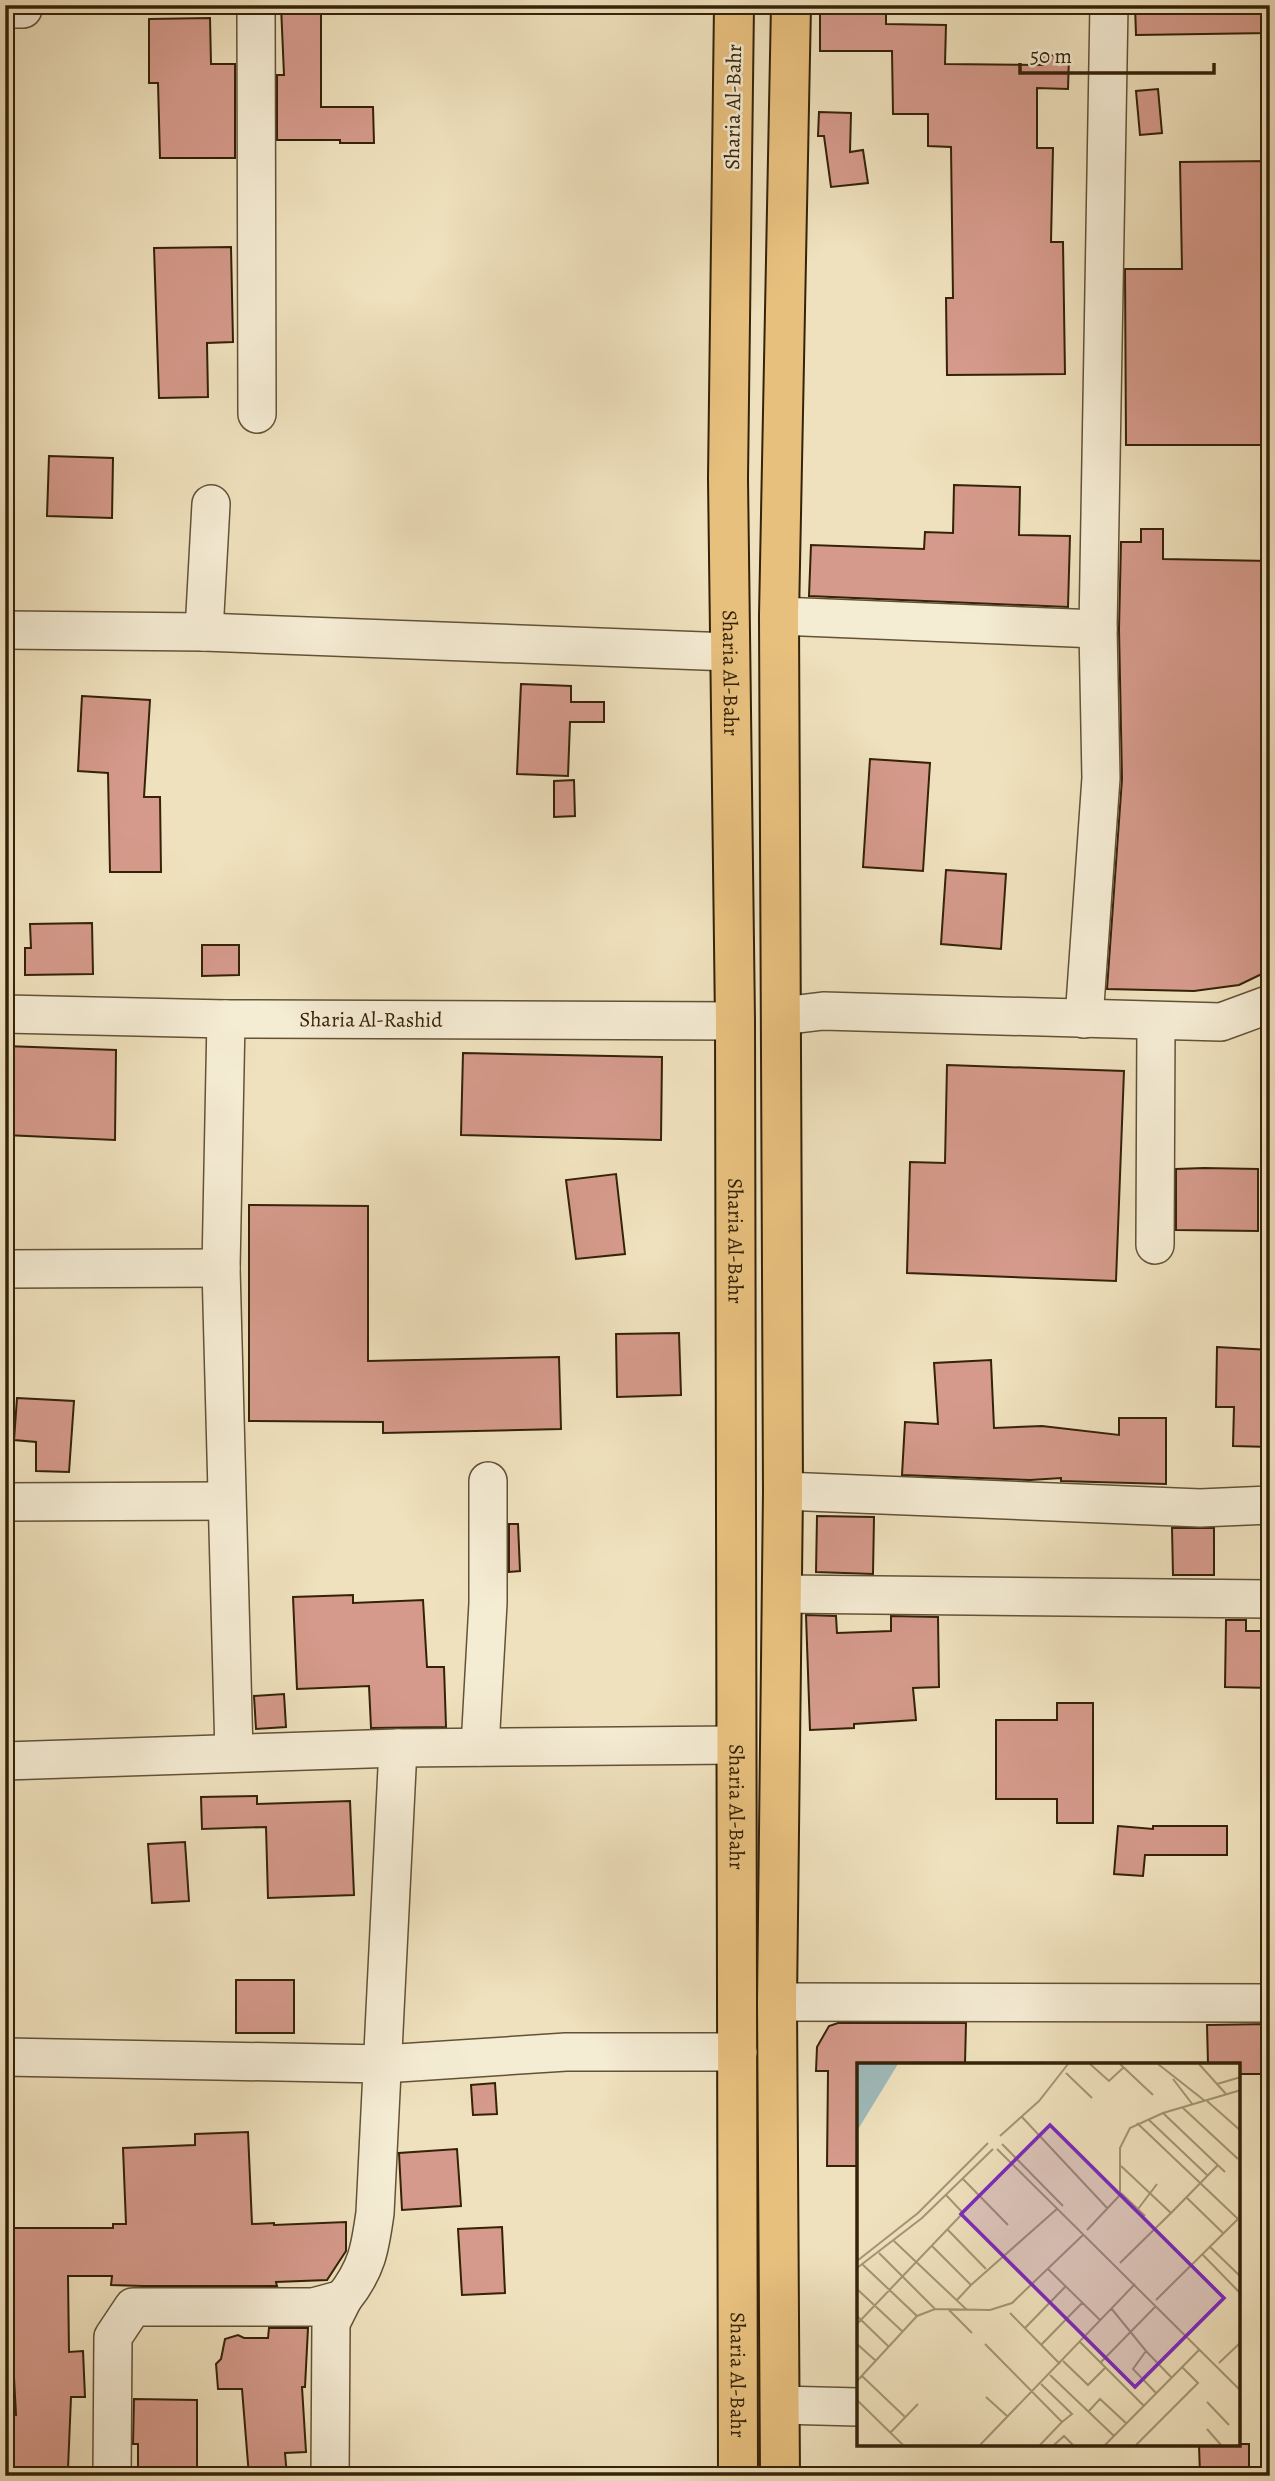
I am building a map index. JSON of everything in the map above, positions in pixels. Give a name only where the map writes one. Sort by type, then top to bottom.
[{"type":"main road","name":"Sharia Al-Bahr","points":[[734,5],[729,478],[735,1021],[738,2476]]},
{"type":"main road","name":"Sharia Al-Bahr","points":[[780,2476],[778,2003],[783,1301],[779,616],[791,5]]},
{"type":"main road","points":[[736,1303],[783,1301]]},
{"type":"street","points":[[5,9],[23,9],[23,5]]},
{"type":"street","points":[[256,5],[257,414]]},
{"type":"street","points":[[1084,1019],[1101,778],[1098,629],[1109,5]]},
{"type":"street","points":[[204,632],[211,504]]},
{"type":"street","points":[[779,616],[1098,629]]},
{"type":"street","points":[[5,630],[204,632],[730,652]]},
{"type":"street","points":[[782,1016],[823,1011],[1221,1022],[1270,1004]]},
{"type":"street","name":"Sharia Al-Rashid","points":[[5,1014],[226,1019],[735,1021]]},
{"type":"street","points":[[226,1019],[221,1268],[234,1754]]},
{"type":"street","points":[[1155,1245],[1156,1021]]},
{"type":"street","points":[[5,1269],[221,1268]]},
{"type":"street","points":[[480,1747],[488,1603],[488,1481]]},
{"type":"street","points":[[783,1491],[1200,1508],[1270,1505]]},
{"type":"street","points":[[5,1502],[226,1501]]},
{"type":"street","points":[[782,1594],[1270,1599]]},
{"type":"street","points":[[5,1761],[398,1748],[736,1745]]},
{"type":"street","points":[[330,2476],[331,2323],[369,2255],[375,2213],[398,1748]]},
{"type":"street","points":[[778,2003],[1270,2003]]},
{"type":"street","points":[[5,2057],[383,2064],[566,2052],[738,2052]]},
{"type":"street","points":[[112,2476],[113,2337],[133,2307],[313,2307],[343,2299]]},
{"type":"street","points":[[780,2406],[857,2407]]},
{"type":"building","points":[[321,5],[321,107],[373,107],[374,143],[277,140],[277,75],[284,75],[281,6]]},
{"type":"building","points":[[820,5],[886,5],[886,24],[946,25],[945,64],[1043,65],[1043,55],[1069,56],[1068,89],[1037,88],[1037,148],[1053,148],[1051,242],[1063,242],[1065,374],[947,375],[946,298],[953,298],[951,147],[928,146],[928,114],[893,114],[892,51],[820,51]]},
{"type":"building","points":[[1135,5],[1270,5],[1270,33],[1136,35]]},
{"type":"building","points":[[210,18],[211,64],[235,64],[235,158],[160,158],[158,83],[149,83],[149,19]]},
{"type":"building","points":[[1158,89],[1162,133],[1140,135],[1136,91]]},
{"type":"building","points":[[819,112],[851,113],[850,152],[863,150],[868,183],[831,187],[824,136],[818,136]]},
{"type":"building","points":[[1270,161],[1270,445],[1126,445],[1125,269],[1182,269],[1180,162]]},
{"type":"building","points":[[231,247],[233,342],[207,343],[208,397],[159,398],[154,248]]},
{"type":"building","points":[[49,456],[113,458],[112,518],[47,516]]},
{"type":"building","points":[[954,485],[1020,487],[1019,535],[1070,536],[1068,607],[809,596],[811,545],[924,549],[925,532],[953,533]]},
{"type":"building","points":[[1141,529],[1163,529],[1163,559],[1270,561],[1270,970],[1239,985],[1194,991],[1107,989],[1122,779],[1119,629],[1121,542],[1141,542]]},
{"type":"building","points":[[521,684],[571,686],[571,702],[604,702],[604,722],[570,722],[568,776],[517,774]]},
{"type":"building","points":[[82,696],[150,700],[144,797],[160,797],[161,872],[110,872],[108,773],[78,771]]},
{"type":"building","points":[[870,759],[930,763],[923,871],[863,867]]},
{"type":"building","points":[[574,780],[575,816],[554,817],[554,781]]},
{"type":"building","points":[[946,870],[1006,874],[1001,949],[941,944]]},
{"type":"building","points":[[92,923],[93,974],[25,975],[25,948],[31,948],[30,924]]},
{"type":"building","points":[[202,945],[239,945],[239,975],[202,976]]},
{"type":"building","points":[[5,1046],[116,1050],[115,1140],[5,1135]]},
{"type":"building","points":[[463,1053],[662,1057],[661,1140],[461,1135]]},
{"type":"building","points":[[947,1065],[1124,1071],[1116,1281],[907,1273],[910,1162],[945,1163]]},
{"type":"building","points":[[1176,1169],[1258,1169],[1258,1231],[1176,1230]]},
{"type":"building","points":[[616,1174],[625,1254],[576,1259],[566,1180]]},
{"type":"building","points":[[249,1205],[368,1206],[368,1361],[559,1357],[561,1429],[383,1433],[383,1422],[249,1421]]},
{"type":"building","points":[[679,1333],[681,1395],[617,1397],[616,1334]]},
{"type":"building","points":[[1217,1347],[1270,1350],[1270,1447],[1233,1446],[1234,1407],[1216,1407]]},
{"type":"building","points":[[991,1360],[994,1428],[1042,1426],[1119,1435],[1119,1418],[1166,1418],[1166,1484],[1061,1481],[1061,1478],[1030,1480],[902,1475],[905,1422],[938,1424],[934,1363]]},
{"type":"building","points":[[17,1398],[74,1401],[69,1472],[36,1471],[36,1442],[14,1440]]},
{"type":"building","points":[[817,1516],[874,1517],[873,1574],[816,1572]]},
{"type":"building","points":[[509,1524],[518,1524],[520,1571],[509,1572]]},
{"type":"building","points":[[1172,1528],[1214,1528],[1214,1575],[1173,1575]]},
{"type":"building","points":[[353,1595],[353,1603],[423,1600],[427,1667],[444,1667],[446,1727],[371,1728],[369,1686],[297,1689],[293,1597]]},
{"type":"building","points":[[806,1615],[836,1616],[837,1633],[891,1631],[891,1616],[938,1617],[939,1687],[913,1688],[916,1720],[854,1724],[854,1728],[810,1730]]},
{"type":"building","points":[[1226,1620],[1246,1620],[1246,1631],[1270,1631],[1270,1688],[1225,1687]]},
{"type":"building","points":[[284,1694],[286,1727],[256,1729],[254,1696]]},
{"type":"building","points":[[1057,1703],[1093,1703],[1093,1823],[1057,1823],[1057,1799],[996,1799],[996,1720],[1057,1720]]},
{"type":"building","points":[[257,1796],[257,1804],[350,1801],[354,1895],[268,1898],[266,1827],[202,1829],[201,1797]]},
{"type":"building","points":[[1118,1826],[1153,1829],[1153,1826],[1227,1826],[1227,1855],[1145,1855],[1143,1876],[1114,1874]]},
{"type":"building","points":[[185,1842],[189,1901],[152,1903],[148,1844]]},
{"type":"building","points":[[236,1980],[294,1980],[294,2033],[236,2033]]},
{"type":"building","points":[[838,2023],[966,2023],[965,2063],[857,2063],[857,2166],[827,2166],[828,2071],[816,2071],[817,2047],[829,2026]]},
{"type":"building","points":[[1270,2024],[1270,2074],[1240,2074],[1240,2063],[1208,2063],[1207,2025]]},
{"type":"building","points":[[495,2083],[497,2114],[473,2115],[471,2085]]},
{"type":"building","points":[[248,2132],[252,2224],[346,2222],[346,2251],[327,2280],[276,2282],[277,2286],[143,2286],[111,2285],[112,2276],[68,2276],[69,2352],[83,2351],[85,2397],[71,2397],[68,2469],[6,2467],[7,2414],[16,2415],[12,2340],[5,2340],[5,2228],[113,2228],[113,2224],[126,2224],[123,2148],[195,2145],[195,2134]]},
{"type":"building","points":[[457,2149],[461,2206],[402,2210],[399,2153]]},
{"type":"building","points":[[502,2227],[505,2293],[462,2295],[458,2229]]},
{"type":"building","points":[[269,2328],[308,2328],[305,2387],[302,2387],[306,2452],[285,2453],[287,2476],[249,2476],[242,2389],[218,2389],[216,2364],[221,2359],[225,2339],[238,2335],[244,2338],[268,2338]]},
{"type":"building","points":[[134,2399],[197,2400],[197,2476],[138,2476],[138,2444],[133,2444]]},
{"type":"building","points":[[1249,2444],[1249,2475],[1200,2475],[1199,2446]]}]
